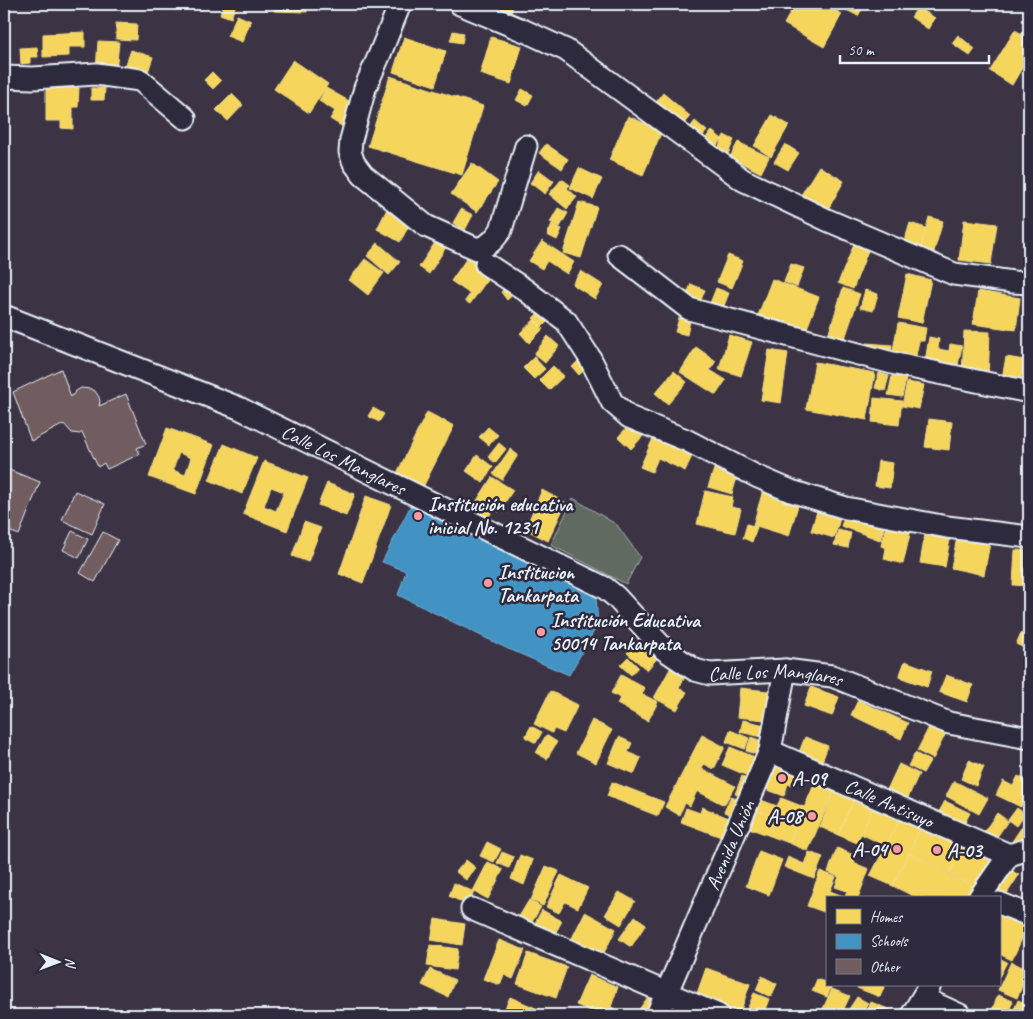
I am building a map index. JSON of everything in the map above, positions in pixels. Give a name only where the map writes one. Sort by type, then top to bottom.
[{"type":"street","points":[[400,4],[365,88],[351,140],[350,152],[354,164],[363,175],[426,226],[477,249],[487,246],[501,230],[526,146]]},
{"type":"street","points":[[460,4],[566,50],[743,180],[827,220],[954,274],[1029,283]]},
{"type":"street","points":[[4,78],[96,74],[140,80],[185,118]]},
{"type":"street","points":[[619,255],[689,309],[896,364],[1029,392]]},
{"type":"street","points":[[486,264],[517,284],[566,321],[590,358],[612,402],[629,417],[686,440],[756,476],[791,491],[846,508],[947,526],[1029,537]]},
{"type":"street","name":"Calle Los Manglares","points":[[4,316],[239,408],[605,588],[616,597],[665,650],[695,670],[710,674],[785,670],[832,676],[949,723],[1029,738]]},
{"type":"street","name":"Avenida Unión","points":[[657,1015],[770,751],[785,670]]},
{"type":"street","name":"Calle Antisuyo","points":[[770,751],[1009,855]]},
{"type":"street","points":[[988,896],[1009,855],[1029,849]]},
{"type":"street","points":[[1000,904],[1029,915]]},
{"type":"street","points":[[472,909],[718,1015]]},
{"type":"street","points":[[922,999],[960,1015]]},
{"type":"green space","points":[[573,498],[617,525],[640,557],[626,584],[551,545]]},
{"type":"building: Homes","points":[[224,4],[235,7],[231,18],[220,14]]},
{"type":"building: Homes","points":[[275,4],[307,4],[307,12],[274,11]]},
{"type":"building: Homes","points":[[499,4],[514,4],[509,17],[496,11]]},
{"type":"building: Homes","points":[[795,4],[824,4],[842,14],[824,47],[784,24]]},
{"type":"building: Homes","points":[[835,4],[865,4],[858,16]]},
{"type":"building: Homes","points":[[918,7],[935,18],[928,29],[911,17]]},
{"type":"building: Homes","points":[[237,15],[251,21],[242,42],[227,36]]},
{"type":"building: Homes","points":[[116,23],[137,24],[136,40],[116,39]]},
{"type":"building: Homes","points":[[1015,30],[1029,38],[1029,56],[1012,85],[990,71]]},
{"type":"building: Homes","points":[[453,31],[464,33],[462,43],[450,41]]},
{"type":"building: Homes","points":[[85,32],[85,47],[69,47],[69,56],[43,57],[43,34]]},
{"type":"building: Homes","points":[[958,35],[975,49],[970,56],[952,43]]},
{"type":"building: Homes","points":[[404,37],[446,51],[435,86],[393,72]]},
{"type":"building: Homes","points":[[491,37],[522,46],[511,84],[480,74]]},
{"type":"building: Homes","points":[[98,41],[119,42],[116,72],[96,71]]},
{"type":"building: Homes","points":[[37,47],[38,57],[30,57],[30,63],[21,64],[20,48]]},
{"type":"building: Homes","points":[[131,50],[153,57],[146,78],[124,70]]},
{"type":"building: Homes","points":[[293,60],[328,84],[309,113],[274,89]]},
{"type":"building: Homes","points":[[212,72],[221,81],[213,89],[204,80]]},
{"type":"building: Homes","points":[[390,76],[483,106],[462,175],[368,146]]},
{"type":"building: Homes","points":[[46,87],[79,88],[78,107],[73,107],[73,129],[61,128],[61,121],[46,121]]},
{"type":"building: Homes","points":[[91,88],[105,88],[104,100],[91,100]]},
{"type":"building: Homes","points":[[326,88],[356,105],[343,127],[330,119],[335,111],[319,101]]},
{"type":"building: Homes","points":[[522,89],[533,95],[527,106],[516,100]]},
{"type":"building: Homes","points":[[663,93],[690,116],[681,128],[654,105]]},
{"type":"building: Homes","points":[[232,94],[243,105],[228,121],[216,110]]},
{"type":"building: Homes","points":[[772,115],[789,125],[771,157],[754,146]]},
{"type":"building: Homes","points":[[628,116],[662,131],[643,175],[609,160]]},
{"type":"building: Homes","points":[[695,121],[707,131],[701,138],[689,129]]},
{"type":"building: Homes","points":[[712,131],[722,139],[714,149],[703,141]]},
{"type":"building: Homes","points":[[724,135],[734,140],[728,154],[718,149]]},
{"type":"building: Homes","points":[[738,142],[769,157],[761,173],[730,157]]},
{"type":"building: Homes","points":[[546,144],[568,159],[562,169],[539,153]]},
{"type":"building: Homes","points":[[785,144],[799,153],[788,170],[774,162]]},
{"type":"building: Homes","points":[[472,163],[498,182],[477,212],[451,194]]},
{"type":"building: Homes","points":[[819,166],[844,181],[827,211],[801,195]]},
{"type":"building: Homes","points":[[579,168],[602,179],[593,199],[570,188]]},
{"type":"building: Homes","points":[[539,170],[554,181],[545,194],[530,183]]},
{"type":"building: Homes","points":[[562,179],[570,185],[567,188],[577,197],[567,209],[549,194]]},
{"type":"building: Homes","points":[[579,202],[597,207],[581,258],[563,253]]},
{"type":"building: Homes","points":[[558,208],[568,213],[560,227],[550,222]]},
{"type":"building: Homes","points":[[387,209],[411,222],[400,242],[377,229]]},
{"type":"building: Homes","points":[[461,209],[473,215],[465,230],[453,223]]},
{"type":"building: Homes","points":[[929,217],[943,221],[933,255],[920,251]]},
{"type":"building: Homes","points":[[964,220],[997,224],[991,264],[959,260]]},
{"type":"building: Homes","points":[[910,223],[926,228],[920,251],[903,246]]},
{"type":"building: Homes","points":[[552,224],[562,229],[557,240],[547,235]]},
{"type":"building: Homes","points":[[438,238],[448,244],[429,274],[419,267]]},
{"type":"building: Homes","points":[[542,241],[574,262],[567,274],[547,261],[542,269],[529,261]]},
{"type":"building: Homes","points":[[855,242],[869,248],[853,289],[838,283]]},
{"type":"building: Homes","points":[[378,243],[400,262],[389,275],[367,256]]},
{"type":"building: Homes","points":[[469,255],[493,272],[470,304],[465,301],[470,294],[451,281]]},
{"type":"building: Homes","points":[[728,255],[743,261],[732,288],[717,282]]},
{"type":"building: Homes","points":[[365,259],[384,273],[368,295],[349,280]]},
{"type":"building: Homes","points":[[791,264],[804,268],[797,287],[784,282]]},
{"type":"building: Homes","points":[[581,271],[603,285],[595,299],[572,284]]},
{"type":"building: Homes","points":[[907,274],[931,280],[922,323],[898,318]]},
{"type":"building: Homes","points":[[772,279],[819,297],[804,336],[757,318]]},
{"type":"building: Homes","points":[[509,284],[516,292],[507,300],[501,292]]},
{"type":"building: Homes","points":[[691,284],[705,290],[699,305],[685,299]]},
{"type":"building: Homes","points":[[716,288],[729,293],[722,311],[709,306]]},
{"type":"building: Homes","points":[[843,288],[860,294],[842,347],[826,342]]},
{"type":"building: Homes","points":[[865,290],[878,294],[873,311],[860,308]]},
{"type":"building: Homes","points":[[978,291],[1020,298],[1016,330],[973,324]]},
{"type":"building: Homes","points":[[544,308],[552,317],[542,327],[533,318]]},
{"type":"building: Homes","points":[[679,318],[690,321],[687,335],[675,332]]},
{"type":"building: Homes","points":[[534,320],[543,329],[529,343],[520,333]]},
{"type":"building: Homes","points":[[898,323],[926,328],[924,341],[919,341],[914,365],[891,361]]},
{"type":"building: Homes","points":[[964,331],[990,332],[988,378],[962,377]]},
{"type":"building: Homes","points":[[729,335],[752,342],[741,376],[719,369]]},
{"type":"building: Homes","points":[[548,336],[559,346],[545,363],[534,354]]},
{"type":"building: Homes","points":[[929,337],[939,339],[938,349],[949,351],[950,344],[962,346],[956,374],[924,368]]},
{"type":"building: Homes","points":[[867,343],[892,345],[890,359],[866,356]]},
{"type":"building: Homes","points":[[696,347],[716,361],[710,370],[726,380],[716,395],[680,372]]},
{"type":"building: Homes","points":[[769,350],[788,353],[781,403],[761,400]]},
{"type":"building: Homes","points":[[534,357],[545,369],[534,379],[523,368]]},
{"type":"building: Homes","points":[[1006,357],[1025,360],[1020,387],[1001,383]]},
{"type":"building: Homes","points":[[581,358],[589,366],[579,375],[572,367]]},
{"type":"building: Homes","points":[[815,362],[875,373],[867,420],[806,409]]},
{"type":"building: Homes","points":[[553,366],[564,376],[549,390],[539,380]]},
{"type":"building: Homes","points":[[674,371],[687,382],[668,404],[655,393]]},
{"type":"building: Homes","points":[[879,373],[889,376],[885,391],[875,388]]},
{"type":"building: Homes","points":[[892,376],[906,379],[902,397],[888,395]]},
{"type":"building: Homes","points":[[907,382],[924,385],[919,409],[902,406]]},
{"type":"building: Homes","points":[[874,398],[902,401],[899,425],[872,422]]},
{"type":"building: Homes","points":[[373,408],[384,414],[379,422],[368,416]]},
{"type":"building: Homes","points":[[427,412],[454,426],[422,489],[396,475]]},
{"type":"building: Homes","points":[[929,419],[952,422],[949,450],[925,447]]},
{"type":"building: Homes","points":[[633,421],[646,433],[631,449],[618,437]]},
{"type":"building: Homes","points":[[488,427],[498,435],[489,445],[479,437]]},
{"type":"building: Homes","points":[[167,428],[214,445],[196,494],[149,477]],"holes":[[[179,453],[191,458],[185,475],[173,470]]]},
{"type":"building: Homes","points":[[656,432],[695,450],[685,471],[658,458],[652,472],[640,467]]},
{"type":"building: Homes","points":[[499,443],[506,449],[495,463],[488,457]]},
{"type":"building: Homes","points":[[224,444],[257,458],[242,494],[209,480]]},
{"type":"building: Homes","points":[[510,449],[518,455],[502,480],[493,474]]},
{"type":"building: Homes","points":[[477,455],[493,467],[483,483],[466,471]]},
{"type":"building: Homes","points":[[717,460],[740,468],[732,494],[708,487]]},
{"type":"building: Homes","points":[[264,461],[308,478],[287,531],[243,514]],"holes":[[[271,487],[284,492],[276,511],[264,506]]]},
{"type":"building: Homes","points":[[878,461],[893,463],[890,488],[875,486]]},
{"type":"building: Homes","points":[[492,477],[513,490],[499,512],[494,508],[487,520],[471,510]]},
{"type":"building: Homes","points":[[327,483],[355,494],[346,516],[318,505]]},
{"type":"building: Homes","points":[[542,490],[566,503],[548,541],[525,529]]},
{"type":"building: Homes","points":[[763,490],[799,502],[789,536],[753,525]]},
{"type":"building: Homes","points":[[705,491],[733,497],[731,507],[741,509],[735,533],[697,524]]},
{"type":"building: Homes","points":[[366,496],[391,505],[363,583],[339,574]]},
{"type":"building: Homes","points":[[820,501],[843,509],[834,538],[811,531]]},
{"type":"building: Homes","points":[[847,510],[885,524],[880,540],[841,526]]},
{"type":"building: Homes","points":[[304,522],[321,528],[308,562],[292,556]]},
{"type":"building: Homes","points":[[747,524],[757,527],[752,542],[743,538]]},
{"type":"building: Homes","points":[[886,525],[911,530],[903,564],[884,559],[886,548],[881,546]]},
{"type":"building: Homes","points":[[838,530],[851,533],[848,548],[834,545]]},
{"type":"building: Homes","points":[[925,534],[950,539],[945,567],[920,563]]},
{"type":"building: Homes","points":[[957,537],[990,543],[984,575],[951,568]]},
{"type":"building: Homes","points":[[1015,550],[1029,551],[1029,586],[1013,585]]},
{"type":"building: Homes","points":[[1021,633],[1029,637],[1028,650],[1016,644]]},
{"type":"building: Homes","points":[[641,637],[661,654],[647,670],[627,653]]},
{"type":"building: Homes","points":[[628,657],[638,667],[631,675],[620,665]]},
{"type":"building: Homes","points":[[905,661],[932,671],[927,687],[899,677]]},
{"type":"building: Homes","points":[[671,667],[686,675],[679,688],[687,692],[677,710],[654,698]]},
{"type":"building: Homes","points":[[621,675],[645,688],[642,694],[658,702],[648,721],[617,704],[620,698],[611,693]]},
{"type":"building: Homes","points":[[946,675],[973,685],[967,702],[939,692]]},
{"type":"building: Homes","points":[[811,687],[839,697],[832,716],[804,706]]},
{"type":"building: Homes","points":[[740,688],[777,692],[774,721],[737,717]]},
{"type":"building: Homes","points":[[550,691],[578,705],[564,733],[554,729],[552,733],[534,724]]},
{"type":"building: Homes","points":[[858,700],[908,723],[901,739],[851,715]]},
{"type":"building: Homes","points":[[592,720],[612,730],[596,763],[576,753]]},
{"type":"building: Homes","points":[[743,720],[774,727],[771,739],[740,732]]},
{"type":"building: Homes","points":[[930,725],[946,733],[933,759],[917,751]]},
{"type":"building: Homes","points":[[531,726],[542,732],[536,743],[525,737]]},
{"type":"building: Homes","points":[[730,730],[749,738],[745,749],[726,742]]},
{"type":"building: Homes","points":[[546,735],[557,742],[547,759],[536,753]]},
{"type":"building: Homes","points":[[702,735],[725,747],[714,769],[704,764],[702,769],[735,786],[724,805],[697,791],[690,806],[685,803],[679,815],[665,807]]},
{"type":"building: Homes","points":[[619,737],[632,743],[628,752],[641,758],[634,774],[608,763]]},
{"type":"building: Homes","points":[[751,737],[770,744],[765,757],[746,751]]},
{"type":"building: Homes","points":[[805,737],[828,746],[821,764],[798,755]]},
{"type":"building: Homes","points":[[730,747],[762,760],[755,779],[722,765]]},
{"type":"building: Homes","points":[[915,753],[930,761],[923,773],[908,766]]},
{"type":"building: Homes","points":[[969,760],[984,767],[976,786],[961,779]]},
{"type":"building: Homes","name":"A-09","points":[[775,764],[797,773],[792,785],[788,784],[784,796],[765,789]]},
{"type":"building: Homes","points":[[899,764],[919,774],[905,804],[885,794]]},
{"type":"building: Homes","points":[[742,776],[755,782],[748,799],[735,794]]},
{"type":"building: Homes","points":[[1018,776],[1029,781],[1029,791],[1021,807],[996,795],[1003,781],[1013,786]]},
{"type":"building: Homes","name":"A-08","points":[[816,780],[835,788],[808,851],[789,843]]},
{"type":"building: Homes","points":[[954,781],[988,798],[979,814],[946,796]]},
{"type":"building: Homes","points":[[612,782],[664,802],[658,816],[607,796]]},
{"type":"building: Homes","points":[[835,788],[855,797],[838,835],[820,827]]},
{"type":"building: Homes","points":[[731,796],[746,803],[739,818],[724,812]]},
{"type":"building: Homes","points":[[855,797],[873,805],[857,843],[838,835]]},
{"type":"building: Homes","points":[[781,798],[804,807],[797,825],[757,810],[761,800],[777,806]]},
{"type":"building: Homes","points":[[945,801],[970,813],[960,832],[935,819]]},
{"type":"building: Homes","points":[[873,805],[901,817],[886,846],[861,834]]},
{"type":"building: Homes","points":[[702,807],[736,821],[729,840],[681,822],[686,808],[700,813]]},
{"type":"building: Homes","points":[[1017,808],[1025,814],[1016,826],[1008,820]]},
{"type":"building: Homes","points":[[757,810],[796,826],[789,843],[749,828]]},
{"type":"building: Homes","points":[[997,813],[1008,821],[992,844],[981,836]]},
{"type":"building: Homes","points":[[1029,816],[1029,846],[1023,850],[1011,843]]},
{"type":"building: Homes","name":"A-04","points":[[901,817],[921,827],[893,886],[870,876]]},
{"type":"building: Homes","name":"A-03","points":[[921,827],[965,847],[949,873],[909,853]]},
{"type":"building: Homes","points":[[487,842],[501,849],[494,862],[480,856]]},
{"type":"building: Homes","points":[[965,847],[995,860],[978,889],[949,873]]},
{"type":"building: Homes","points":[[837,848],[856,856],[854,863],[869,869],[859,896],[845,896],[847,891],[835,887],[839,877],[828,872]]},
{"type":"building: Homes","points":[[759,851],[782,860],[769,895],[746,886]]},
{"type":"building: Homes","points":[[502,852],[514,857],[509,868],[497,863]]},
{"type":"building: Homes","points":[[809,852],[823,857],[814,879],[784,867],[788,857],[804,864]]},
{"type":"building: Homes","points":[[909,853],[978,889],[973,896],[913,896],[893,886]]},
{"type":"building: Homes","points":[[520,855],[533,860],[524,885],[511,879]]},
{"type":"building: Homes","points":[[466,860],[476,868],[466,880],[456,872]]},
{"type":"building: Homes","points":[[488,862],[503,870],[488,899],[473,891]]},
{"type":"building: Homes","points":[[546,866],[559,871],[543,906],[531,900]]},
{"type":"building: Homes","points":[[1009,869],[1019,875],[1006,895],[997,889]]},
{"type":"building: Homes","points":[[820,871],[836,877],[830,891],[843,896],[826,896],[826,913],[807,906]]},
{"type":"building: Homes","points":[[561,875],[588,888],[578,908],[565,902],[559,913],[546,907]]},
{"type":"building: Homes","points":[[454,883],[474,892],[468,905],[449,896]]},
{"type":"building: Homes","points":[[619,892],[635,901],[621,925],[605,915]]},
{"type":"building: Homes","points":[[529,900],[541,907],[526,932],[514,925]]},
{"type":"building: Homes","points":[[542,910],[562,921],[551,941],[531,930]]},
{"type":"building: Homes","points":[[585,912],[616,929],[601,959],[570,942]]},
{"type":"building: Homes","points":[[1000,915],[1027,928],[1012,960],[1000,954]]},
{"type":"building: Homes","points":[[635,916],[646,924],[631,947],[619,939]]},
{"type":"building: Homes","points":[[435,919],[465,924],[462,945],[431,940]]},
{"type":"building: Homes","points":[[499,940],[525,950],[513,979],[504,975],[500,985],[483,979]]},
{"type":"building: Homes","points":[[430,945],[458,949],[455,970],[427,966]]},
{"type":"building: Homes","points":[[528,953],[567,967],[556,998],[517,984]]},
{"type":"building: Homes","points":[[1000,958],[1007,962],[1000,975]]},
{"type":"building: Homes","points":[[1011,962],[1029,970],[1017,998],[998,990]]},
{"type":"building: Homes","points":[[706,968],[750,984],[740,1013],[696,996]]},
{"type":"building: Homes","points":[[430,969],[455,980],[448,997],[422,985]]},
{"type":"building: Homes","points":[[589,975],[618,987],[611,1007],[627,1015],[601,1015],[576,1005]]},
{"type":"building: Homes","points":[[762,976],[777,984],[771,997],[756,990]]},
{"type":"building: Homes","points":[[817,979],[826,983],[826,986],[832,986],[827,997],[812,991]]},
{"type":"building: Homes","points":[[858,986],[885,986],[880,997],[857,988]]},
{"type":"building: Homes","points":[[832,989],[850,996],[841,1015],[820,1015]]},
{"type":"building: Homes","points":[[754,993],[769,999],[763,1015],[745,1015]]},
{"type":"building: Homes","points":[[1029,994],[1029,1015],[1019,1015],[1013,1012],[1018,1000],[1025,1003]]},
{"type":"building: Homes","points":[[998,995],[1013,1001],[1008,1013],[1013,1015],[990,1015]]},
{"type":"building: Homes","points":[[510,997],[545,1012],[544,1015],[502,1015]]},
{"type":"building: Homes","points":[[648,997],[661,1007],[654,1015],[635,1015]]},
{"type":"building: Homes","points":[[857,997],[868,1003],[861,1015],[849,1009]]},
{"type":"building: Homes","points":[[871,1002],[903,1015],[865,1015]]},
{"type":"building: Schools","name":"Institucion Tankarpata","points":[[412,503],[555,572],[596,597],[598,624],[569,675],[508,649],[398,595],[406,571],[382,562]]},
{"type":"building: Other","points":[[61,369],[71,397],[81,388],[91,389],[99,397],[99,406],[126,394],[146,444],[137,448],[140,454],[107,469],[104,463],[98,467],[82,432],[80,434],[72,433],[64,424],[31,441],[13,392]]},
{"type":"building: Other","points":[[4,468],[40,482],[19,535],[4,529]]},
{"type":"building: Other","points":[[75,491],[105,504],[92,534],[62,520]]},
{"type":"building: Other","points":[[72,531],[88,539],[79,558],[63,550]]},
{"type":"building: Other","points":[[103,532],[118,540],[95,582],[80,573]]},
{"type":"place","name":"Institución educativa inicial No. 1231","points":[[418,516]]},
{"type":"place","name":"Institucion Tankarpata","points":[[488,583]]},
{"type":"place","name":"Institución Educativa 50014 Tankarpata","points":[[541,632]]},
{"type":"place","name":"A-09","points":[[782,778]]},
{"type":"place","name":"A-08","points":[[812,816]]},
{"type":"place","name":"A-04","points":[[897,849]]},
{"type":"place","name":"A-03","points":[[937,850]]}]
